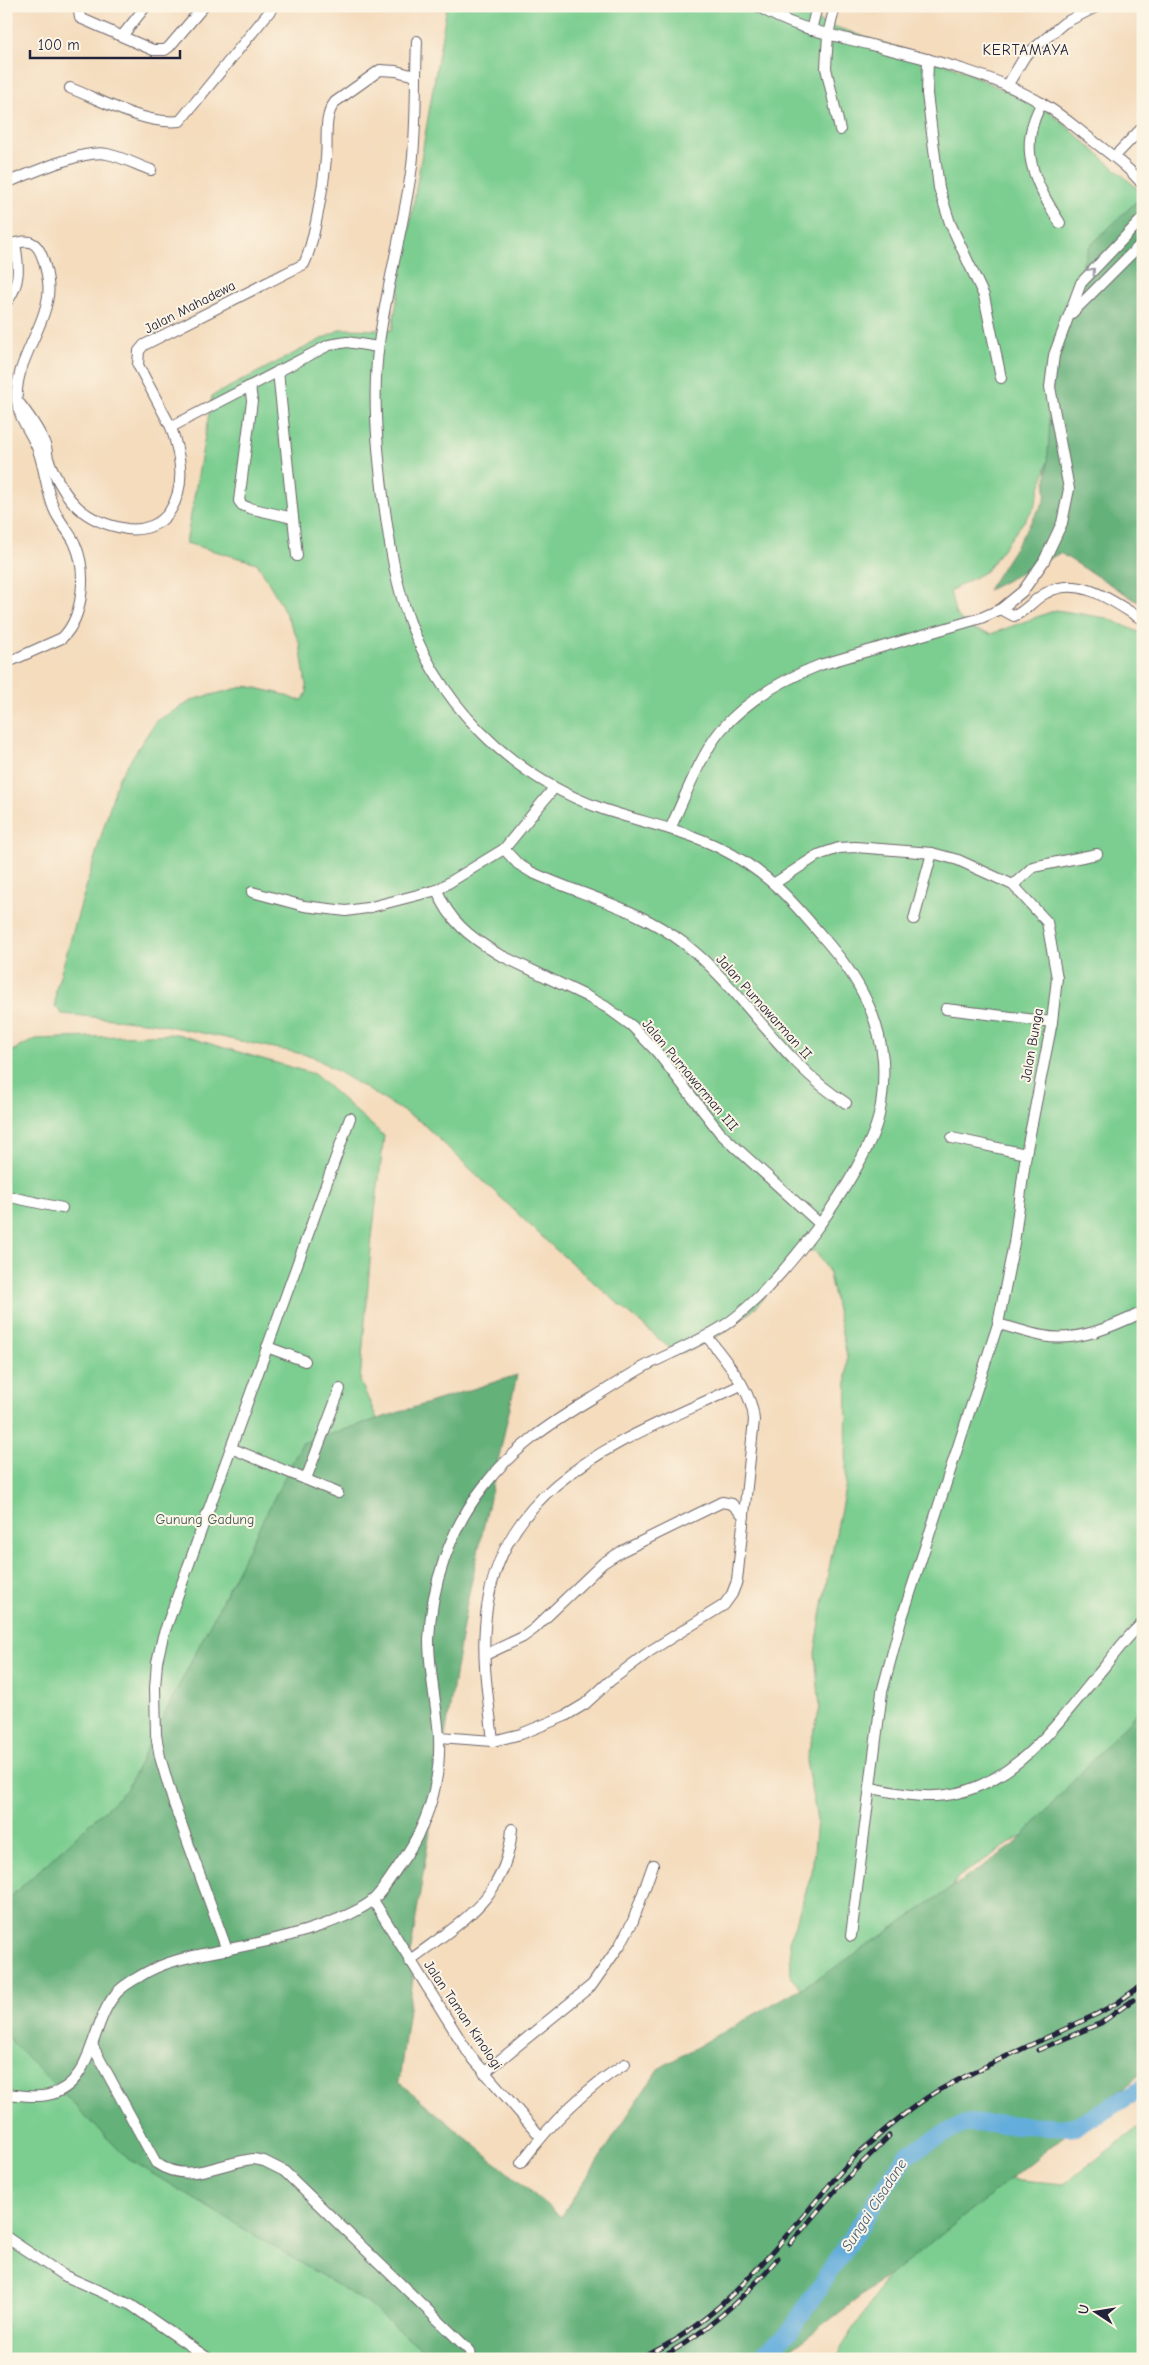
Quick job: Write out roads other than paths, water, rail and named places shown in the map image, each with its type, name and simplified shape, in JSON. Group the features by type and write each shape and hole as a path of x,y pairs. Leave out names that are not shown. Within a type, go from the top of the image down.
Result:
{"street":[{"path":"82,6 79,11 80,18 153,50 165,50 204,6"},
{"path":"122,36 146,6"},
{"path":"70,88 147,118 166,123 180,121 274,6"},
{"path":"758,6 785,22 928,59 1007,86 1042,103 1114,157 1143,185"},
{"path":"811,30 817,6"},
{"path":"835,6 828,34 826,68 840,130"},
{"path":"1007,86 1025,56 1064,23 1098,6"},
{"path":"6,2094 43,2095 65,2087 83,2066 108,2004 120,1989 144,1972 194,1955 290,1937 340,1918 373,1900 415,1843 427,1818 436,1782 439,1737 430,1654 431,1617 437,1582 461,1519 484,1486 510,1456 547,1426 643,1367 707,1336 742,1312 761,1296 820,1224 859,1166 878,1120 883,1090 883,1058 877,1027 865,996 843,961 775,883 716,846 670,829 606,810 554,788 492,743 460,710 429,664 405,609 393,565 381,478 376,410 378,347 413,160 416,41"},
{"path":"928,59 927,94 939,188 950,223 984,296 1001,378"},
{"name":"Jalan Mahadewa","path":"171,427 138,365 139,351 144,345 304,264 310,250 325,168 328,120 331,108 343,96 380,70 396,71 416,76"},
{"path":"1042,103 1031,124 1028,146 1030,159 1039,186 1060,223"},
{"path":"1114,157 1143,127"},
{"path":"6,183 79,157 97,153 107,154 151,170"},
{"path":"670,829 708,750 721,730 747,706 773,687 796,674 820,664 981,618 1001,609 1023,591 1039,569 1059,529 1067,504 1069,489 1050,387 1054,356 1081,283 1143,218"},
{"path":"1071,314 1143,242"},
{"path":"6,303 13,294 18,280 11,245 32,243 39,249 42,256 49,287 46,305 22,367 18,401 21,418 38,449 54,511 76,547 81,570 77,614 69,632 62,638 6,663"},
{"path":"18,401 35,426 60,485 71,502 88,516 108,524 130,529 148,528 157,524 167,515 176,500 180,483 181,465 179,449 171,427 329,345 338,342 378,347"},
{"path":"278,371 297,556"},
{"path":"250,386 252,401 240,501 242,505 249,508 293,518"},
{"path":"1001,609 1014,616 1050,591 1073,586 1096,592 1143,620"},
{"path":"252,892 304,906 346,910 367,908 437,890 504,849 554,788"},
{"name":"Jalan Bunga","path":"775,883 818,855 840,848 855,847 932,853 958,860 1013,885 1046,922 1057,978 1052,1022 1026,1154 1014,1243 998,1324 901,1621 884,1683 851,1936"},
{"name":"Jalan Purnawarman II","path":"504,849 518,864 531,872 630,912 685,944 733,990 805,1073 846,1103"},
{"path":"914,919 932,853"},
{"path":"1013,885 1033,867 1097,854"},
{"name":"Jalan Purnawarman III","path":"437,890 444,907 453,920 482,944 498,954 593,1000 632,1026 657,1052 721,1134 820,1224"},
{"path":"946,1009 1052,1022"},
{"path":"227,1950 173,1802 160,1757 156,1735 155,1688 157,1662 163,1636 350,1118"},
{"path":"952,1138 1026,1154"},
{"path":"6,1196 62,1208"},
{"path":"998,1324 1043,1336 1064,1338 1087,1334 1143,1312"},
{"path":"439,1737 493,1741 521,1734 565,1716 585,1704 610,1681 650,1651 724,1605 732,1594 737,1581 754,1420 751,1401 707,1336"},
{"path":"267,1347 305,1361"},
{"path":"493,1741 485,1655 485,1627 493,1579 506,1547 530,1508 566,1475 608,1449 741,1385"},
{"path":"306,1479 340,1389"},
{"path":"231,1448 338,1493"},
{"path":"485,1655 523,1637 534,1629 589,1575 622,1551 722,1502 732,1504 744,1516"},
{"path":"870,1788 912,1795 944,1796 968,1791 994,1778 1038,1744 1143,1623"},
{"path":"409,1961 478,1908 488,1896 504,1868 512,1829"},
{"path":"484,2073 592,1985 607,1966 629,1929 653,1865"},
{"name":"Jalan Taman Kinologi","path":"373,1900 409,1961 484,2073 541,2137"},
{"path":"92,2044 156,2162 170,2171 185,2174 253,2159 264,2161 284,2170 470,2351 471,2359"},
{"path":"521,2163 541,2137 592,2087 625,2064"},
{"path":"6,2237 62,2275 131,2305 209,2359"}],"waterway":[{"name":"Sungai Cisadane","path":"757,2359 789,2333 907,2154 965,2123 1075,2127 1143,2088"}],"railway":[{"path":"639,2359 665,2346 689,2330 734,2293 774,2251 848,2164 907,2112 926,2098 956,2081 1097,2014 1117,2003 1143,1984"},
{"path":"1038,2050 1101,2023 1133,2000"},
{"path":"790,2244 838,2187 889,2136"},
{"path":"659,2359 693,2338 723,2314 752,2287 778,2258"}],"district":[{"name":"KERTAMAYA","path":"1026,50"}],"park label":[{"name":"Gunung Gadung","path":"205,1519"}]}
